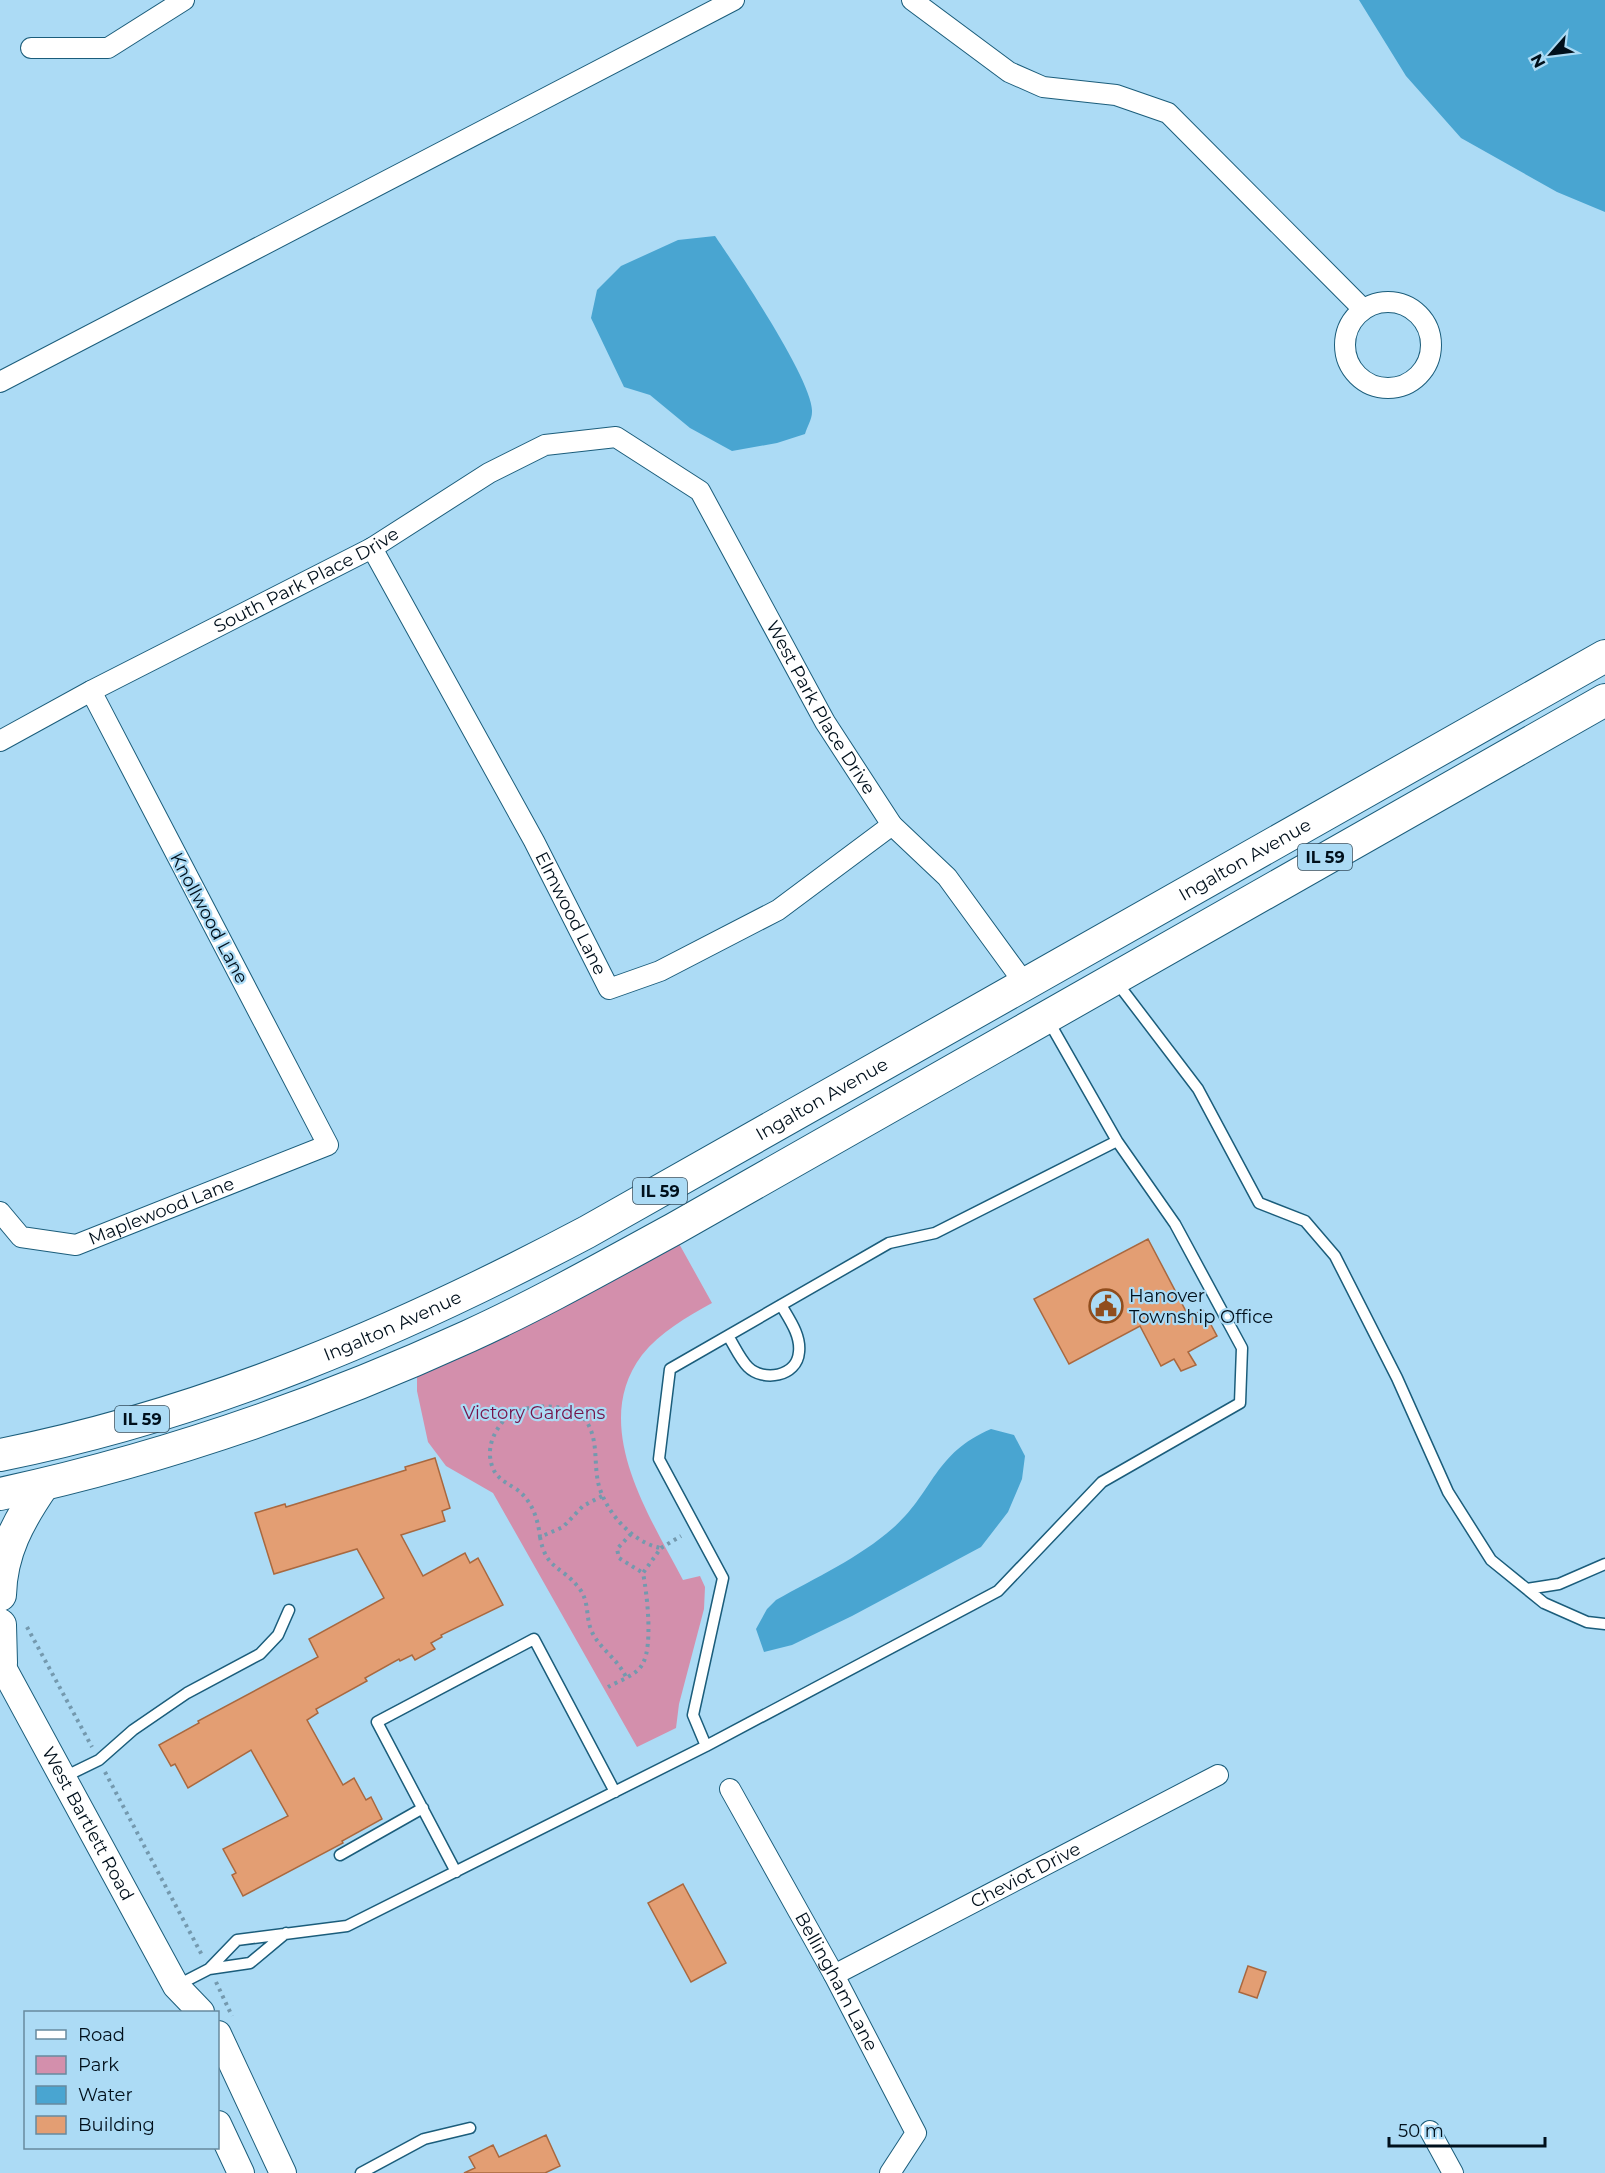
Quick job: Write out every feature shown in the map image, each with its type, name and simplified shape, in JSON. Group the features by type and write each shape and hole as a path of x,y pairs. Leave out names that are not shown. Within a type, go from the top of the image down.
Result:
{"main road":[{"name":"Ingalton Avenue","path":"0,1455 123,1425 214,1397 327,1355 437,1309 587,1232 1605,656"},
{"name":"IL 59","path":"0,1494 43,1485 197,1442 309,1404 470,1335 674,1229 1605,700"},
{"path":"1025,984 1046,1016"},
{"path":"0,1594 6,1552 18,1522 43,1485"},
{"path":"0,1663 11,1622"}],"street":[{"path":"31,48 108,48 184,0"},
{"path":"0,382 734,0"},
{"path":"912,0 1009,72 1043,87 1116,95 1168,113 1364,309"},
{"path":"1392,302 1406,306 1423,321 1431,341 1429,356 1423,370 1413,380 1387,388 1368,382 1352,370 1345,344 1354,319 1364,309 1377,303 1392,302"},
{"name":"South Park Place Drive","path":"0,741 91,691 372,548 489,473 545,445 616,437"},
{"name":"West Park Place Drive","path":"616,437 700,491 825,722 892,825 947,877 1025,984"},
{"name":"Elmwood Lane","path":"372,548 534,841 609,989 660,971 778,910 892,825"},
{"name":"Knollwood Lane","path":"91,691 328,1145"},
{"name":"Maplewood Lane","path":"0,1212 21,1237 76,1245 328,1145"},
{"name":"West Bartlett Road","path":"0,1663 176,1986 199,2011"},
{"name":"Cheviot Drive","path":"834,1976 1218,1775"},
{"name":"Bellingham Lane","path":"730,1790 834,1976 916,2133 890,2173"},
{"name":"West Bartlett Road","path":"176,1986 178,2011"},
{"path":"219,2036 282,2173"},
{"path":"219,2126 241,2173"},
{"path":"1430,2131 1453,2173"}],"lane":[{"path":"1113,978 1198,1089 1258,1203 1305,1221 1335,1256 1397,1378 1448,1492 1491,1560 1555,1608 1587,1622 1605,1624"},
{"path":"176,1986 209,1969 237,1940 347,1926 706,1746 998,1591 1102,1482 1240,1403 1242,1348 1175,1224 1118,1142 1046,1016"},
{"path":"706,1746 693,1715 723,1578 659,1459 670,1369 890,1243 935,1233 1118,1142"},
{"path":"728,1336 747,1367 763,1377 779,1375 792,1366 800,1354 798,1335 781,1305"},
{"path":"1527,1589 1559,1584 1605,1564"},
{"path":"64,1777 99,1760 133,1730 187,1693 260,1654 278,1635 289,1610"},
{"path":"456,1872 377,1722 534,1639 615,1792"},
{"path":"340,1855 423,1808"},
{"path":"209,1969 250,1963 286,1933"},
{"path":"361,2173 424,2139 470,2128"}],"path":[{"path":"626,1677 619,1662 591,1632 588,1608 578,1587 546,1558 540,1537 538,1517 517,1490 503,1483 493,1469 492,1440 500,1424 511,1413 529,1407 552,1406 572,1412 587,1421 594,1438 598,1482 602,1496 631,1534 650,1546 661,1548"},
{"path":"540,1537 563,1527 583,1506 602,1496"},
{"path":"631,1534 617,1549 619,1558 643,1573"},
{"path":"608,1687 644,1663 648,1620 643,1573 661,1548 681,1536"},
{"path":"11,1622 99,1760"}],"green space":[{"name":"Victory Gardens","path":"677,1240 712,1303 665,1332 642,1355 627,1382 621,1411 623,1440 641,1499 683,1580 700,1576 705,1587 704,1609 679,1704 676,1728 637,1747 493,1493 446,1466 428,1442 417,1391 417,1371"}],"water":[{"path":"1359,0 1605,0 1605,212 1557,192 1461,138 1406,76"},
{"path":"715,236 772,324 800,376 809,397 812,412 805,434 777,443 732,451 690,428 650,395 624,387 591,318 597,290 621,266 678,240"},
{"path":"991,1429 1014,1435 1025,1456 1022,1479 1008,1512 981,1547 852,1616 792,1645 764,1652 756,1629 767,1609 776,1600 836,1567 880,1539 907,1514 945,1462 957,1450"}],"building":[{"name":"Hanover Township Office","path":"1148,1239 1189,1317 1203,1310 1217,1336 1188,1352 1196,1365 1181,1371 1174,1359 1161,1366 1140,1326 1069,1364 1034,1299"},
{"path":"435,1458 450,1508 442,1511 445,1521 401,1535 423,1576 465,1553 470,1563 478,1558 503,1605 441,1635 442,1637 431,1643 435,1649 415,1660 412,1655 400,1661 399,1659 365,1678 367,1681 316,1709 318,1713 307,1720 343,1785 354,1778 366,1800 371,1797 382,1819 342,1841 343,1843 243,1896 232,1875 236,1873 223,1849 288,1816 251,1750 188,1788 175,1764 171,1766 159,1745 199,1723 198,1721 318,1657 309,1639 384,1598 357,1549 274,1574 255,1513 285,1504 286,1507 406,1470 405,1467"},
{"path":"683,1884 726,1963 691,1982 648,1903"},
{"path":"1248,1966 1266,1972 1257,1998 1239,1992"},
{"path":"546,2135 560,2166 545,2173 464,2173 475,2168 469,2157 493,2145 499,2157"}],"place":[{"name":"Hanover Township Office","path":"1106,1306"}]}
